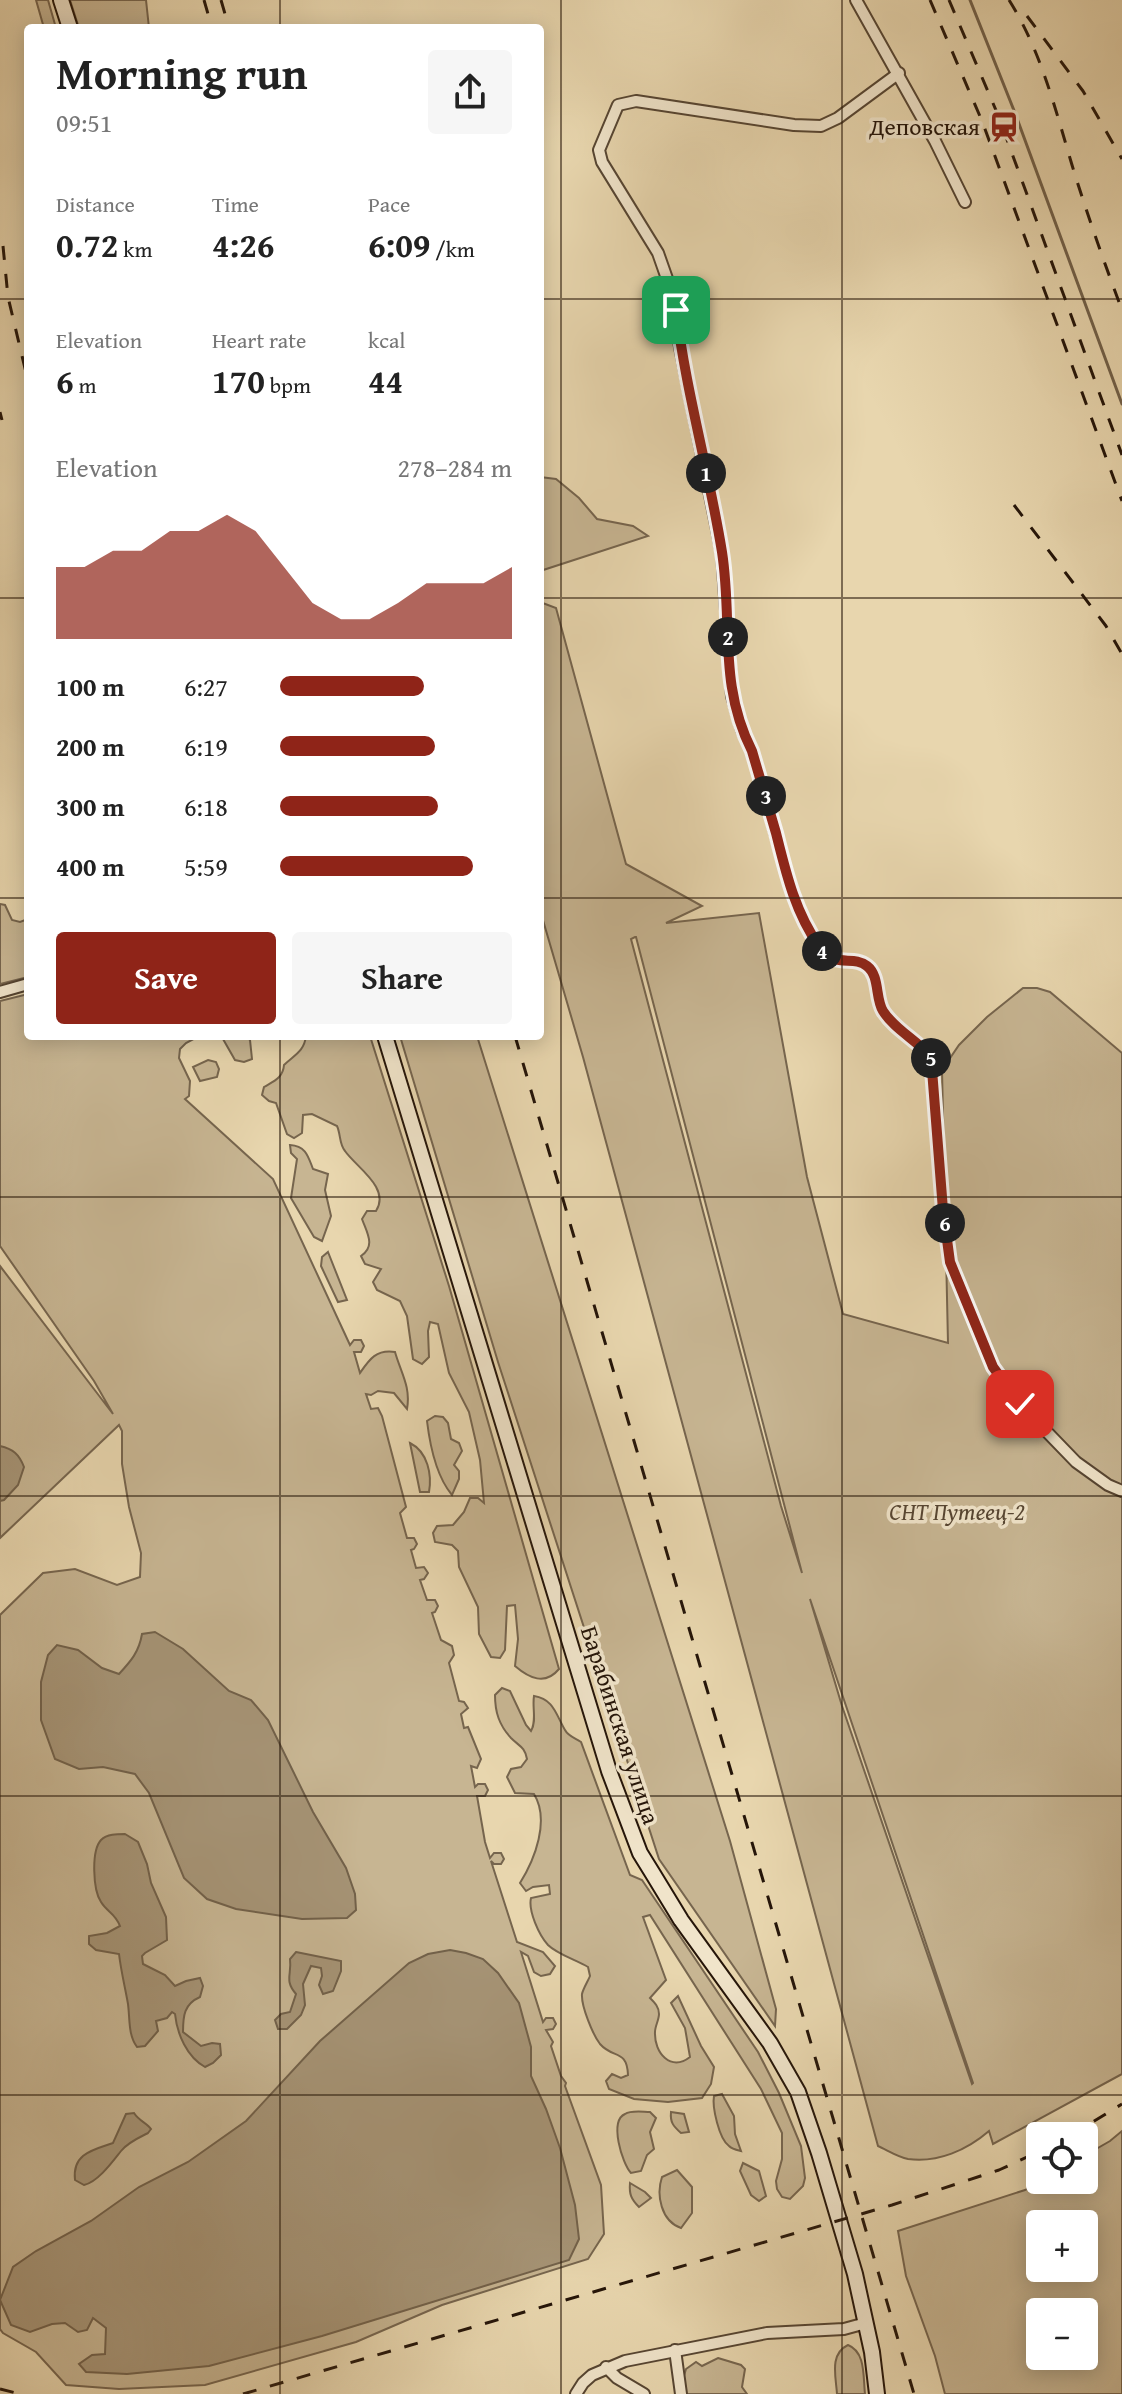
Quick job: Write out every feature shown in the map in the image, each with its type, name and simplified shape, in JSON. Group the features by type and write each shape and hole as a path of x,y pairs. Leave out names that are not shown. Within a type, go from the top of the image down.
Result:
{"main road":[{"path":"61,0 69,24"},
{"name":"Барабинская улица","path":"386,1040 609,1771 640,1853 681,1920 770,2043 798,2092 847,2248 866,2323 877,2394"}],"street":[{"path":"856,0 899,73 965,202"},
{"path":"899,73 838,118 821,126 627,102 618,105 599,150 602,162 658,253 671,290 722,554 732,696 752,751 801,918 829,958 866,965 874,974 881,1008 893,1024 921,1045 931,1057 950,1262 993,1367 1020,1404 1076,1462 1122,1491"},
{"path":"0,992 24,985"},
{"path":"576,2394 583,2383 606,2367 675,2350 767,2333 844,2329 866,2323"},
{"path":"675,2350 681,2394"},
{"path":"606,2367 617,2378 644,2394"}],"green space":[{"path":"36,0 48,0 55,24 43,24"},
{"path":"70,0 146,0 149,24 78,24"},
{"path":"544,478 556,479 579,498 597,519 633,526 648,536 544,570"},
{"name":"СНТ Путеец-2","path":"544,604 556,608 626,864 702,906 666,923 759,913 807,1177 843,1314 948,1343 942,1070 959,1045 987,1017 1023,988 1037,988 1050,992 1122,1053 1122,2074 1034,2122 1026,2122 1026,2126 993,2144 989,2131 952,2154 919,2160 904,2158 878,2146 583,1057 544,924","holes":["636,937 802,1573 781,1506 631,939","810,1599 973,2083 842,1706"]},
{"path":"0,904 5,905 12,920 24,920 24,978 0,984"},
{"path":"24,995 24,1040 192,1040 180,1049 179,1058 190,1081 189,1096 185,1099 273,1179 350,1345 354,1340 361,1340 364,1346 361,1352 354,1352 360,1373 378,1354 395,1352 407,1387 407,1409 394,1393 378,1391 366,1394 371,1409 378,1408 382,1416 406,1507 400,1513 407,1538 414,1538 417,1544 411,1550 416,1568 424,1567 428,1573 420,1580 427,1600 435,1600 438,1606 432,1613 441,1640 452,1646 454,1655 449,1663 459,1701 468,1708 461,1714 464,1728 468,1727 481,1759 477,1768 471,1766 475,1787 485,1784 488,1790 485,1796 477,1796 485,1842 490,1858 494,1853 501,1853 504,1859 501,1864 491,1861 517,1942 543,1952 555,1966 550,1974 541,1976 534,1972 528,1956 521,1952 543,2022 546,2018 553,2018 556,2024 553,2029 546,2030 553,2042 551,2046 561,2076 601,2185 604,2234 588,2259 442,2305 356,2342 205,2385 119,2389 66,2385 36,2352 0,2329 0,1615 43,1573 75,1569 117,1585 140,1577 141,1553 129,1507 119,1425 0,1538 0,1266 113,1414 94,1381 0,1246 0,1001"},
{"path":"224,1040 250,1040 252,1059 244,1062 235,1060"},
{"path":"371,1040 449,1286 559,1669 543,1679 531,1677 515,1666 518,1639 515,1605 507,1606 505,1650 500,1658 491,1657 479,1634 478,1607 459,1567 458,1551 452,1545 435,1542 433,1533 437,1526 453,1525 470,1498 478,1498 484,1503 480,1460 469,1412 449,1373 438,1324 430,1322 429,1357 422,1364 413,1359 407,1316 400,1301 377,1290 373,1282 381,1269 365,1264 361,1256 369,1244 362,1219 367,1211 376,1211 379,1194 376,1186 343,1148 337,1126 312,1114 303,1115 302,1133 294,1138 287,1134 276,1103 262,1095 264,1087 280,1076 284,1065 301,1050 305,1041"},
{"path":"401,1040 478,1040 730,1841 776,2009 775,2026 659,1859 498,1362"},
{"path":"208,1060 216,1062 219,1069 217,1077 200,1081 193,1067"},
{"path":"290,1145 303,1150 313,1169 328,1174 325,1190 331,1216 322,1241 314,1237 291,1198 297,1159 291,1153"},
{"path":"328,1252 347,1300 338,1302 321,1266 322,1257"},
{"path":"435,1416 443,1417 448,1423 451,1439 459,1443 462,1451 454,1465 459,1471 459,1479 452,1495 438,1470 432,1450 427,1421"},
{"path":"410,1443 425,1458 430,1478 429,1492 420,1492"},
{"path":"502,1688 510,1691 531,1731 534,1696 546,1700 557,1713 566,1732 581,1742 630,1875 642,1880 758,2052 801,2146 805,2178 803,2186 790,2199 782,2197 777,2189 782,2133 761,2089 650,1915 643,1917 666,1980 650,1998 659,2012 655,2032 657,2047 670,2061 683,2061 690,2057 685,2028 671,2003 678,1996 714,2067 711,2084 702,2098 668,2102 634,2099 609,2089 606,2081 612,2074 621,2078 628,2075 627,2067 622,2058 600,2044 588,2020 582,1994 590,1976 588,1967 552,1948 538,1929 531,1909 531,1898 550,1894 549,1885 526,1891 520,1883 539,1839 541,1816 534,1794 515,1793 507,1777 511,1769 521,1767 527,1759 523,1749 507,1733 498,1718 495,1695"},
{"path":"722,2094 734,2116 735,2134 741,2151 729,2146 719,2130 714,2096"},
{"path":"650,2112 656,2118 650,2132 654,2149 647,2155 641,2171 631,2173 624,2161 617,2133 620,2118 628,2113"},
{"path":"671,2112 684,2114 689,2132 681,2133 676,2128"},
{"path":"1122,2131 1122,2394 945,2394 935,2356 906,2276 898,2231 1026,2189 1026,2194 1098,2194 1098,2148"},
{"path":"743,2163 759,2171 766,2196 759,2201 751,2195 740,2171"},
{"path":"677,2170 692,2187 692,2213 681,2228 669,2220 660,2199 662,2177"},
{"path":"630,2183 651,2198 639,2207 631,2196"},
{"path":"848,2345 861,2359 865,2394 837,2394 836,2360"},
{"path":"718,2358 745,2369 742,2387 747,2394 686,2394 683,2379 686,2369 696,2362 702,2366"}],"shaded area":[{"path":"0,1446 15,1453 24,1467 18,1485 0,1501"},
{"path":"155,1632 183,1649 229,1691 251,1700 268,1720 313,1812 346,1868 355,1894 356,1910 347,1918 302,1919 236,1909 207,1899 184,1878 149,1793 135,1774 103,1767 79,1769 55,1759 41,1720 41,1682 48,1655 57,1645 78,1650 102,1668 119,1674 134,1656 142,1634"},
{"path":"125,1834 138,1842 166,1917 167,1940 142,1956 143,1964 165,1975 175,1986 200,1978 203,1986 200,1997 186,2011 183,2032 201,2046 220,2044 221,2055 205,2067 184,2044 172,2012 167,2018 156,2021 158,2031 145,2046 137,2047 131,2032 119,1954 96,1950 89,1944 89,1936 107,1933 120,1926 98,1896 94,1861 101,1840 109,1835"},
{"path":"450,1950 483,1959 498,1973 519,2003 531,2047 531,2076 560,2148 575,2205 579,2239 569,2260 322,2336 209,2366 127,2374 86,2372 79,2364 92,2355 105,2354 106,2328 93,2318 87,2330 78,2332 65,2323 30,2332 11,2325 0,2300 13,2267 91,2221 139,2187 188,2162 246,2121 320,2041 409,1963 428,1954"},
{"path":"296,1952 341,1961 341,1971 333,1991 323,1994 319,1985 321,1968 311,1966 303,1984 305,2005 301,2015 287,2029 278,2029 275,2020 281,2014 290,2012 296,1994 289,1977 290,1959"},
{"path":"134,2113 151,2129 148,2133 127,2145 95,2180 84,2185 75,2180 80,2159 113,2143 126,2114"}],"waterway":[{"path":"970,0 1122,404"}],"railway":[{"path":"204,0 211,24"},
{"path":"221,0 228,24"},
{"path":"930,0 982,121 1122,501"},
{"path":"949,0 998,115 1122,455"},
{"path":"1009,0 1030,39 1046,80 1122,310"},
{"path":"1027,16 1083,91 1122,159"},
{"path":"3,246 8,297 24,364"},
{"path":"0,412 2,420"},
{"path":"1014,505 1106,626 1122,654"},
{"path":"516,1040 914,2394"},
{"path":"1093,2122 1122,2104"},
{"path":"243,2394 892,2205 999,2170 1026,2157"},
{"path":"0,2389 20,2394"}],"place":[{"name":"Деповская","path":"1004,127"}],"route":[{"path":"676,310 680,347 722,554 732,696 768,803 791,891 801,918 820,949 829,958 866,965 874,974 881,1008 893,1024 921,1045 931,1057 950,1262 993,1367 1020,1404"}]}
